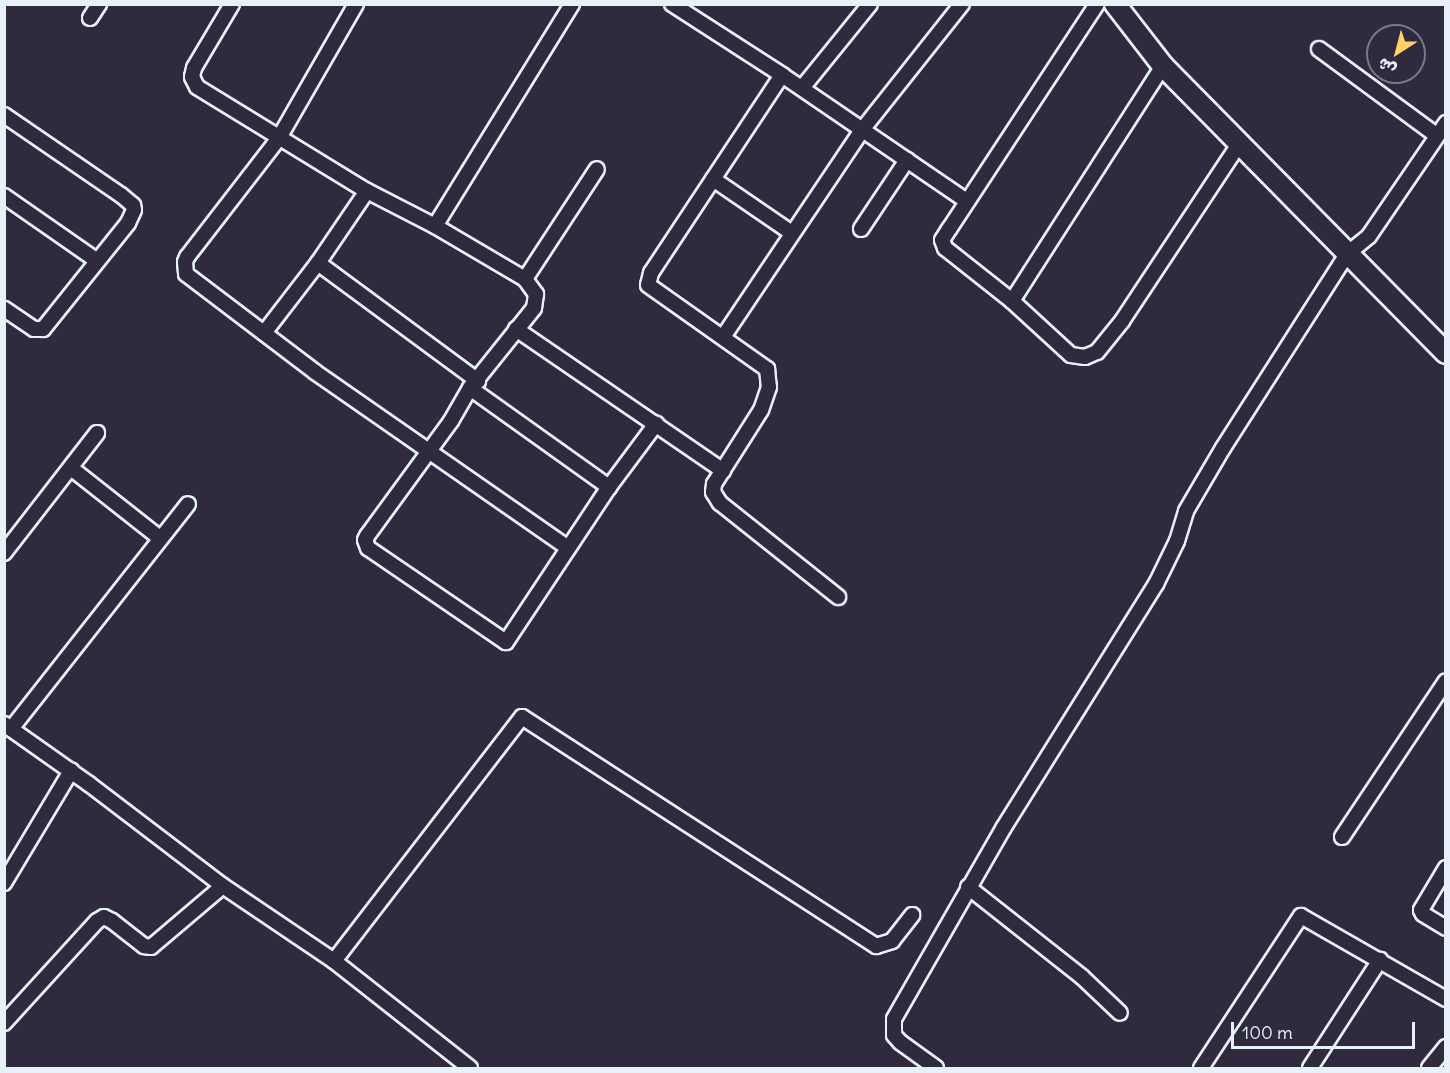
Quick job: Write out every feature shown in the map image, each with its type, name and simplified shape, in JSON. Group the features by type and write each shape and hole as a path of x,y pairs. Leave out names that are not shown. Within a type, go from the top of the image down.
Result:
{"main road":[{"path":"1115,4 1163,66 1446,353"}],"street":[{"path":"90,18 99,4"},
{"path":"232,4 198,60 192,77 197,87 367,191 435,226 525,279 536,294 534,308 474,384 451,421 367,536 366,545 506,642 567,547 656,424"},
{"path":"356,4 279,138 185,262 186,274 428,451 567,547"},
{"path":"435,226 572,4"},
{"path":"672,4 782,75 967,201"},
{"path":"801,88 870,4"},
{"path":"723,337 862,130 962,4"},
{"path":"1096,4 942,240 943,245 1012,301 1071,355 1085,357 1097,352 1122,321 1239,144"},
{"path":"1319,49 1436,135"},
{"path":"1012,301 1163,66"},
{"path":"782,75 648,279 652,290 763,365 769,377 769,387 761,410 714,484 716,498 838,597"},
{"path":"4,115 133,205 133,215 43,329 34,329 4,309"},
{"path":"936,1068 894,1035 894,1019 968,887 1156,584 1177,541 1186,511 1223,448 1347,254 1369,236 1446,123"},
{"path":"861,229 907,160"},
{"path":"525,279 597,169"},
{"path":"713,179 792,233"},
{"path":"264,333 318,263 367,191"},
{"path":"4,196 96,260"},
{"path":"318,263 609,487"},
{"path":"516,329 723,471"},
{"path":"4,552 97,433"},
{"path":"71,468 160,538"},
{"path":"188,504 8,727 223,886 334,961 470,1068"},
{"path":"1342,837 1446,681"},
{"path":"334,961 522,717 876,946 892,941 912,915"},
{"path":"4,883 70,771"},
{"path":"1446,868 1421,910 1423,914 1446,928"},
{"path":"4,1023 104,917 144,946 151,947 223,886"},
{"path":"968,887 1082,977 1120,1013"},
{"path":"1201,1068 1301,916 1446,999"},
{"path":"1310,1068 1380,960"},
{"path":"1429,1068 1446,1047"}]}
